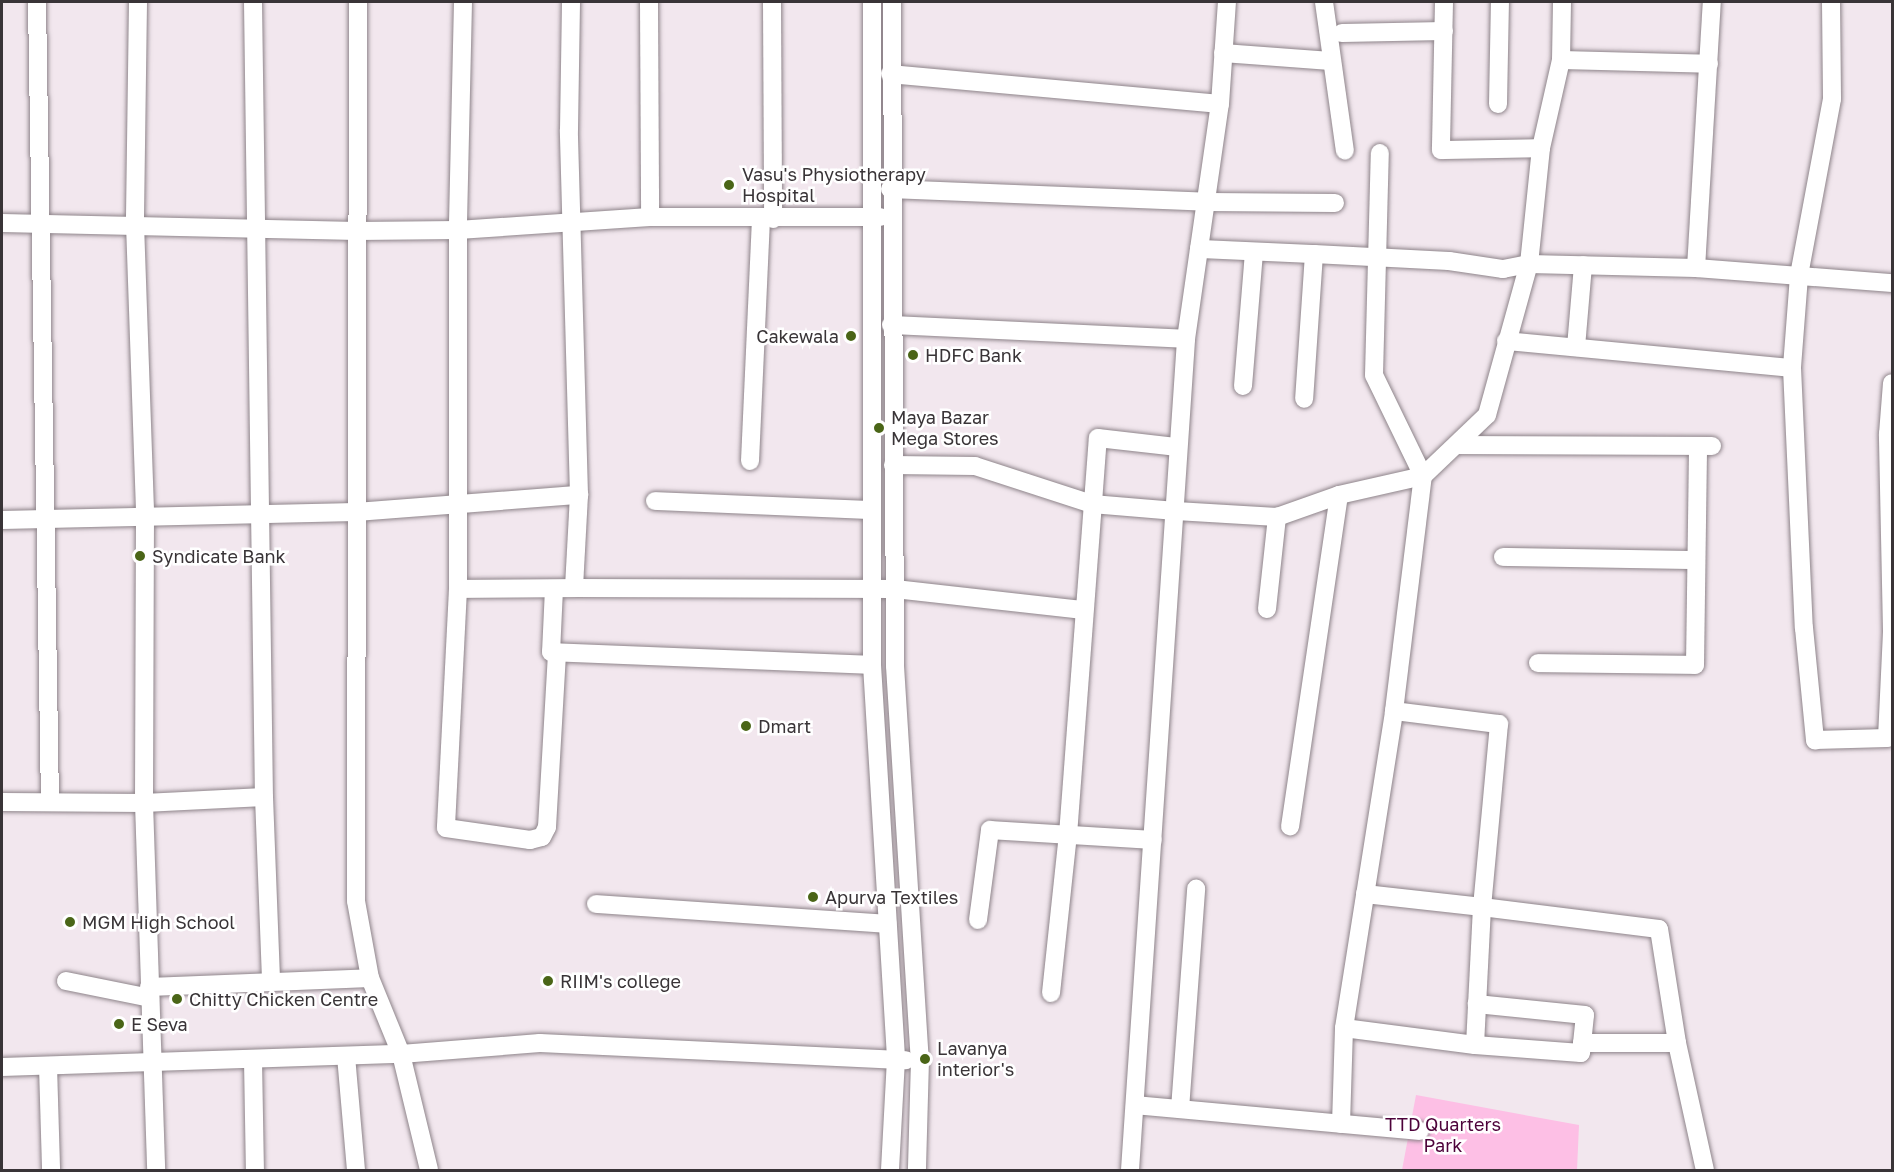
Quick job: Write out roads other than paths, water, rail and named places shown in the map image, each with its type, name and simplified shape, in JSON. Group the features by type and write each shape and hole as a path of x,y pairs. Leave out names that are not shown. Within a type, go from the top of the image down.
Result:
{"street":[{"path":"37,2 50,801"},
{"path":"138,2 135,224 145,515 144,803 156,1170"},
{"path":"253,2 264,797 271,981"},
{"path":"358,2 356,901 370,978 401,1054 429,1170"},
{"path":"463,2 458,230 460,507 446,828 530,840 542,837 547,827 557,652"},
{"path":"571,2 572,224 579,495 574,588"},
{"path":"649,2 650,218"},
{"path":"750,461 767,219 772,2"},
{"path":"872,2 869,217 872,665 896,1059 890,1170"},
{"path":"892,2 890,217 896,678 920,1060 917,1170"},
{"path":"1130,1170 1176,511 1177,447 1186,339 1220,104 1227,2"},
{"path":"1324,2 1345,151"},
{"path":"1444,2 1441,150 1541,148"},
{"path":"1498,104 1500,2"},
{"path":"893,465 975,466 1092,504 1277,517 1339,495 1423,476 1487,415 1529,264 1541,148 1561,60 1562,2"},
{"path":"1696,268 1712,2"},
{"path":"1831,2 1833,99 1799,276 1792,368 1804,628 1815,740 1887,738 1892,631 1888,434 1893,383"},
{"path":"1342,33 1444,31"},
{"path":"1223,53 1331,61"},
{"path":"1561,60 1709,64"},
{"path":"890,74 1220,104"},
{"path":"1341,1124 1344,1028 1394,711 1423,476 1374,375 1375,256 1380,153"},
{"path":"890,189 1207,202 1335,203"},
{"path":"2,223 256,226 357,231 458,230 650,218 890,217"},
{"path":"1199,249 1375,256 1503,269 1529,264 1696,268 1893,283"},
{"path":"1243,386 1254,252"},
{"path":"1304,399 1314,254"},
{"path":"1576,347 1582,265"},
{"path":"891,325 1186,339"},
{"path":"1506,341 1792,368"},
{"path":"1051,993 1068,834 1083,610 1098,438 1177,447"},
{"path":"1458,445 1705,446 1696,560 1695,665 1538,663"},
{"path":"2,520 356,512 460,507 579,495"},
{"path":"1290,826 1339,495"},
{"path":"655,501 872,510"},
{"path":"1267,609 1277,517"},
{"path":"1503,557 1696,560"},
{"path":"458,589 895,589 1083,610"},
{"path":"554,589 551,652 872,665"},
{"path":"1394,711 1499,724 1482,907 1475,1045"},
{"path":"2,802 144,803 264,797"},
{"path":"978,920 990,830 1153,840"},
{"path":"1180,1109 1196,889"},
{"path":"1365,894 1659,929 1677,1043 1705,1170"},
{"path":"596,904 887,924"},
{"path":"66,981 150,993 271,981 370,978"},
{"path":"1344,1028 1475,1045 1581,1053 1585,1015 1477,1004"},
{"path":"2,1067 153,1064 401,1054 540,1043 920,1060"},
{"path":"1582,1043 1677,1043"},
{"path":"346,1056 356,1170"},
{"path":"253,1060 255,1170"},
{"path":"48,1066 51,1170"},
{"path":"1135,1104 1420,1131"}],"place":[{"name":"Vasu's Physiotherapy Hospital","path":"729,185"},
{"name":"Cakewala","path":"851,336"},
{"name":"HDFC Bank","path":"913,355"},
{"name":"Maya Bazar Mega Stores","path":"879,428"},
{"name":"Syndicate Bank","path":"140,556"},
{"name":"Dmart","path":"746,726"},
{"name":"Apurva Textiles","path":"813,897"},
{"name":"MGM High School","path":"70,922"},
{"name":"RIIM's college","path":"548,981"},
{"name":"Chitty Chicken Centre","path":"177,999"},
{"name":"E Seva","path":"119,1024"},
{"name":"Lavanya interior's","path":"925,1059"}],"park label":[{"name":"TTD Quarters Park","path":"1443,1135"}]}
